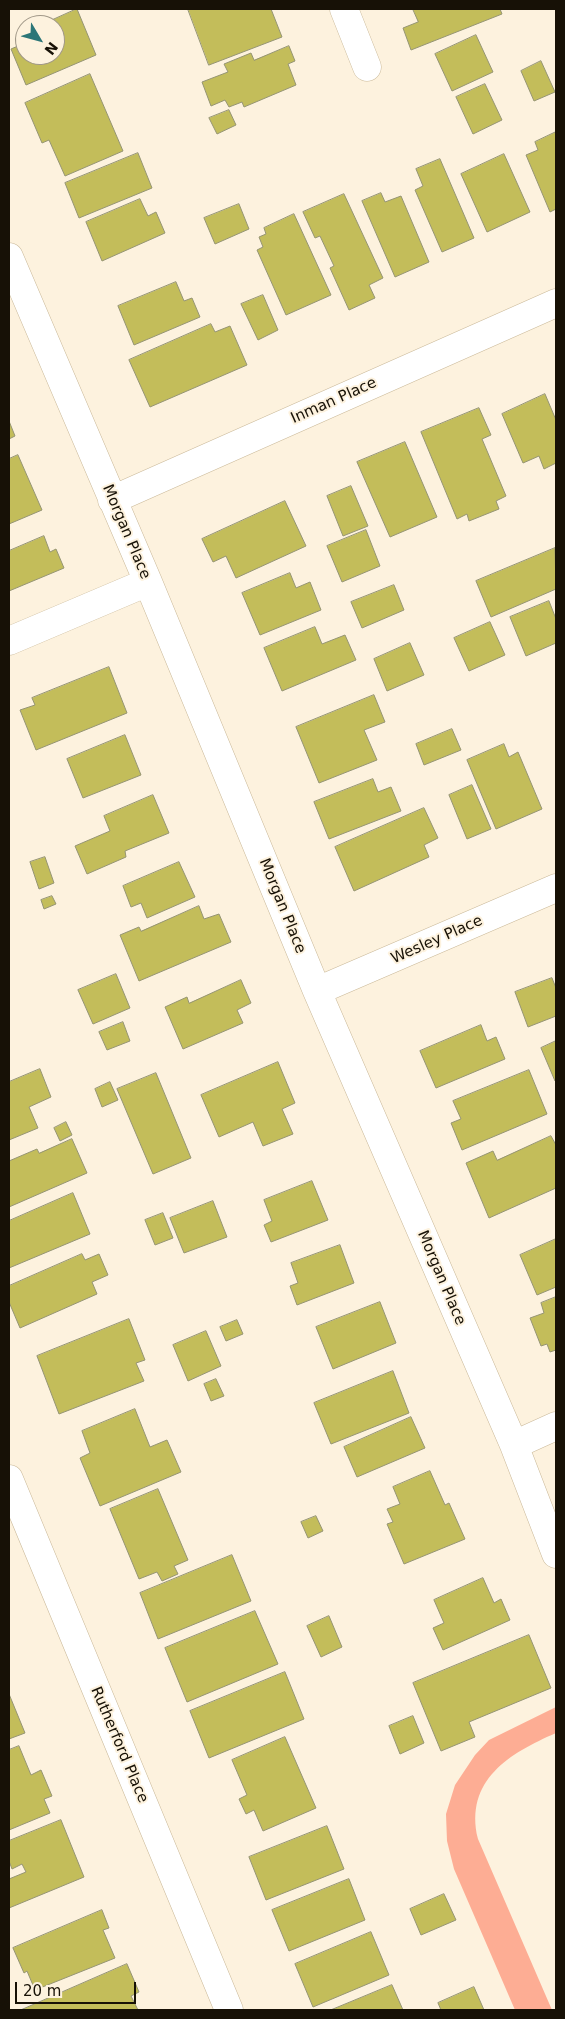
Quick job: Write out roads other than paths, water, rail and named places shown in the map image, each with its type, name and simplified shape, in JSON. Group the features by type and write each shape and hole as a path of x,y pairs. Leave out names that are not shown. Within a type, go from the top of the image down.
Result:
{"street":[{"path":"344,9 366,67"},
{"name":"Morgan Place","path":"9,257 148,582 317,992 514,1445 556,1554"},
{"name":"Inman Place","path":"112,500 556,303"},
{"path":"9,640 148,582"},
{"name":"Wesley Place","path":"317,992 556,888"},
{"path":"514,1445 556,1426"},
{"name":"Rutherford Place","path":"9,1479 229,2010"}]}
